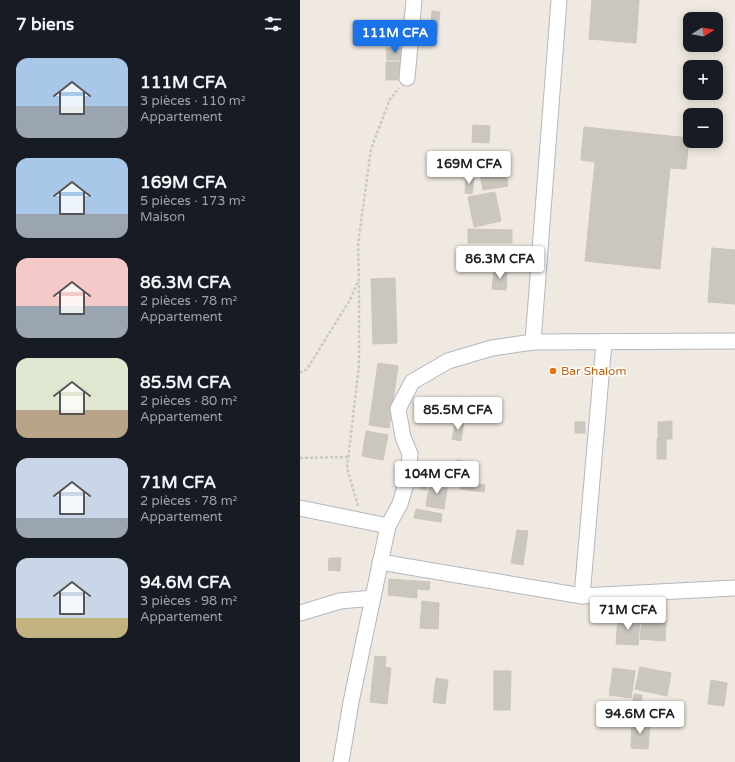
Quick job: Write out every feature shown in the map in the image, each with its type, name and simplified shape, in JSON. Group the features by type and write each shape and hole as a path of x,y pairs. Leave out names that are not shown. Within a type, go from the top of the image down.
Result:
{"street":[{"path":"407,78 414,0"},
{"path":"533,342 559,0"},
{"path":"341,762 344,738 388,526 400,504 408,477 410,454 403,437 398,409 412,382 448,360 492,348 533,342 735,341"},
{"path":"582,596 604,342"},
{"path":"300,508 388,526"},
{"path":"380,562 582,596 735,588"},
{"path":"300,613 340,601 373,598"}],"path":[{"path":"362,520 347,468 359,365 358,244 371,149 390,99 407,78"},
{"path":"300,373 306,369 350,300 359,279"},
{"path":"300,458 348,457"}],"building":[{"path":"592,0 639,0 636,43 589,39"},
{"path":"432,11 440,12 437,37 430,37"},
{"path":"386,48 404,48 404,60 387,60"},
{"path":"386,62 403,62 403,80 386,80"},
{"path":"473,125 490,126 489,143 472,142"},
{"path":"584,127 683,137 683,148 688,148 686,169 670,168 660,269 585,261 595,162 581,160"},
{"path":"505,164 508,186 483,190 479,169"},
{"path":"466,177 474,178 472,194 465,193"},
{"path":"495,192 501,221 474,227 468,197"},
{"path":"468,229 512,230 512,243 468,243"},
{"path":"712,248 735,250 735,304 708,302"},
{"path":"494,269 507,271 506,290 492,289"},
{"path":"395,278 397,343 373,344 371,279"},
{"path":"378,363 398,366 389,428 369,425"},
{"path":"463,397 485,401 481,420 460,416"},
{"path":"456,421 464,422 461,441 452,439"},
{"path":"672,421 672,439 658,439 658,422"},
{"path":"575,422 585,422 585,433 575,433"},
{"path":"366,431 388,435 383,460 362,456"},
{"path":"657,439 666,439 666,459 657,459"},
{"path":"457,460 466,462 461,481 452,479"},
{"path":"420,475 427,476 426,490 418,488"},
{"path":"430,481 448,483 444,509 426,506"},
{"path":"461,481 485,485 484,492 460,489"},
{"path":"416,509 442,514 441,522 414,518"},
{"path":"517,530 528,531 523,565 511,563"},
{"path":"329,558 341,558 340,571 328,570"},
{"path":"389,579 430,582 429,590 417,589 417,598 388,595"},
{"path":"422,601 439,603 438,629 420,628"},
{"path":"618,617 640,618 638,645 616,644"},
{"path":"642,618 666,620 665,641 640,639"},
{"path":"375,656 386,657 385,667 391,668 387,704 370,702"},
{"path":"640,667 671,673 667,696 635,689"},
{"path":"613,668 635,671 631,698 609,695"},
{"path":"494,671 511,671 510,710 494,710"},
{"path":"436,678 448,680 445,704 433,702"},
{"path":"711,680 727,683 724,706 708,704"},
{"path":"634,694 642,695 640,709 632,708"},
{"path":"632,721 650,722 648,749 631,748"}],"place":[{"name":"Bar Shalom","path":"553,371"}]}
